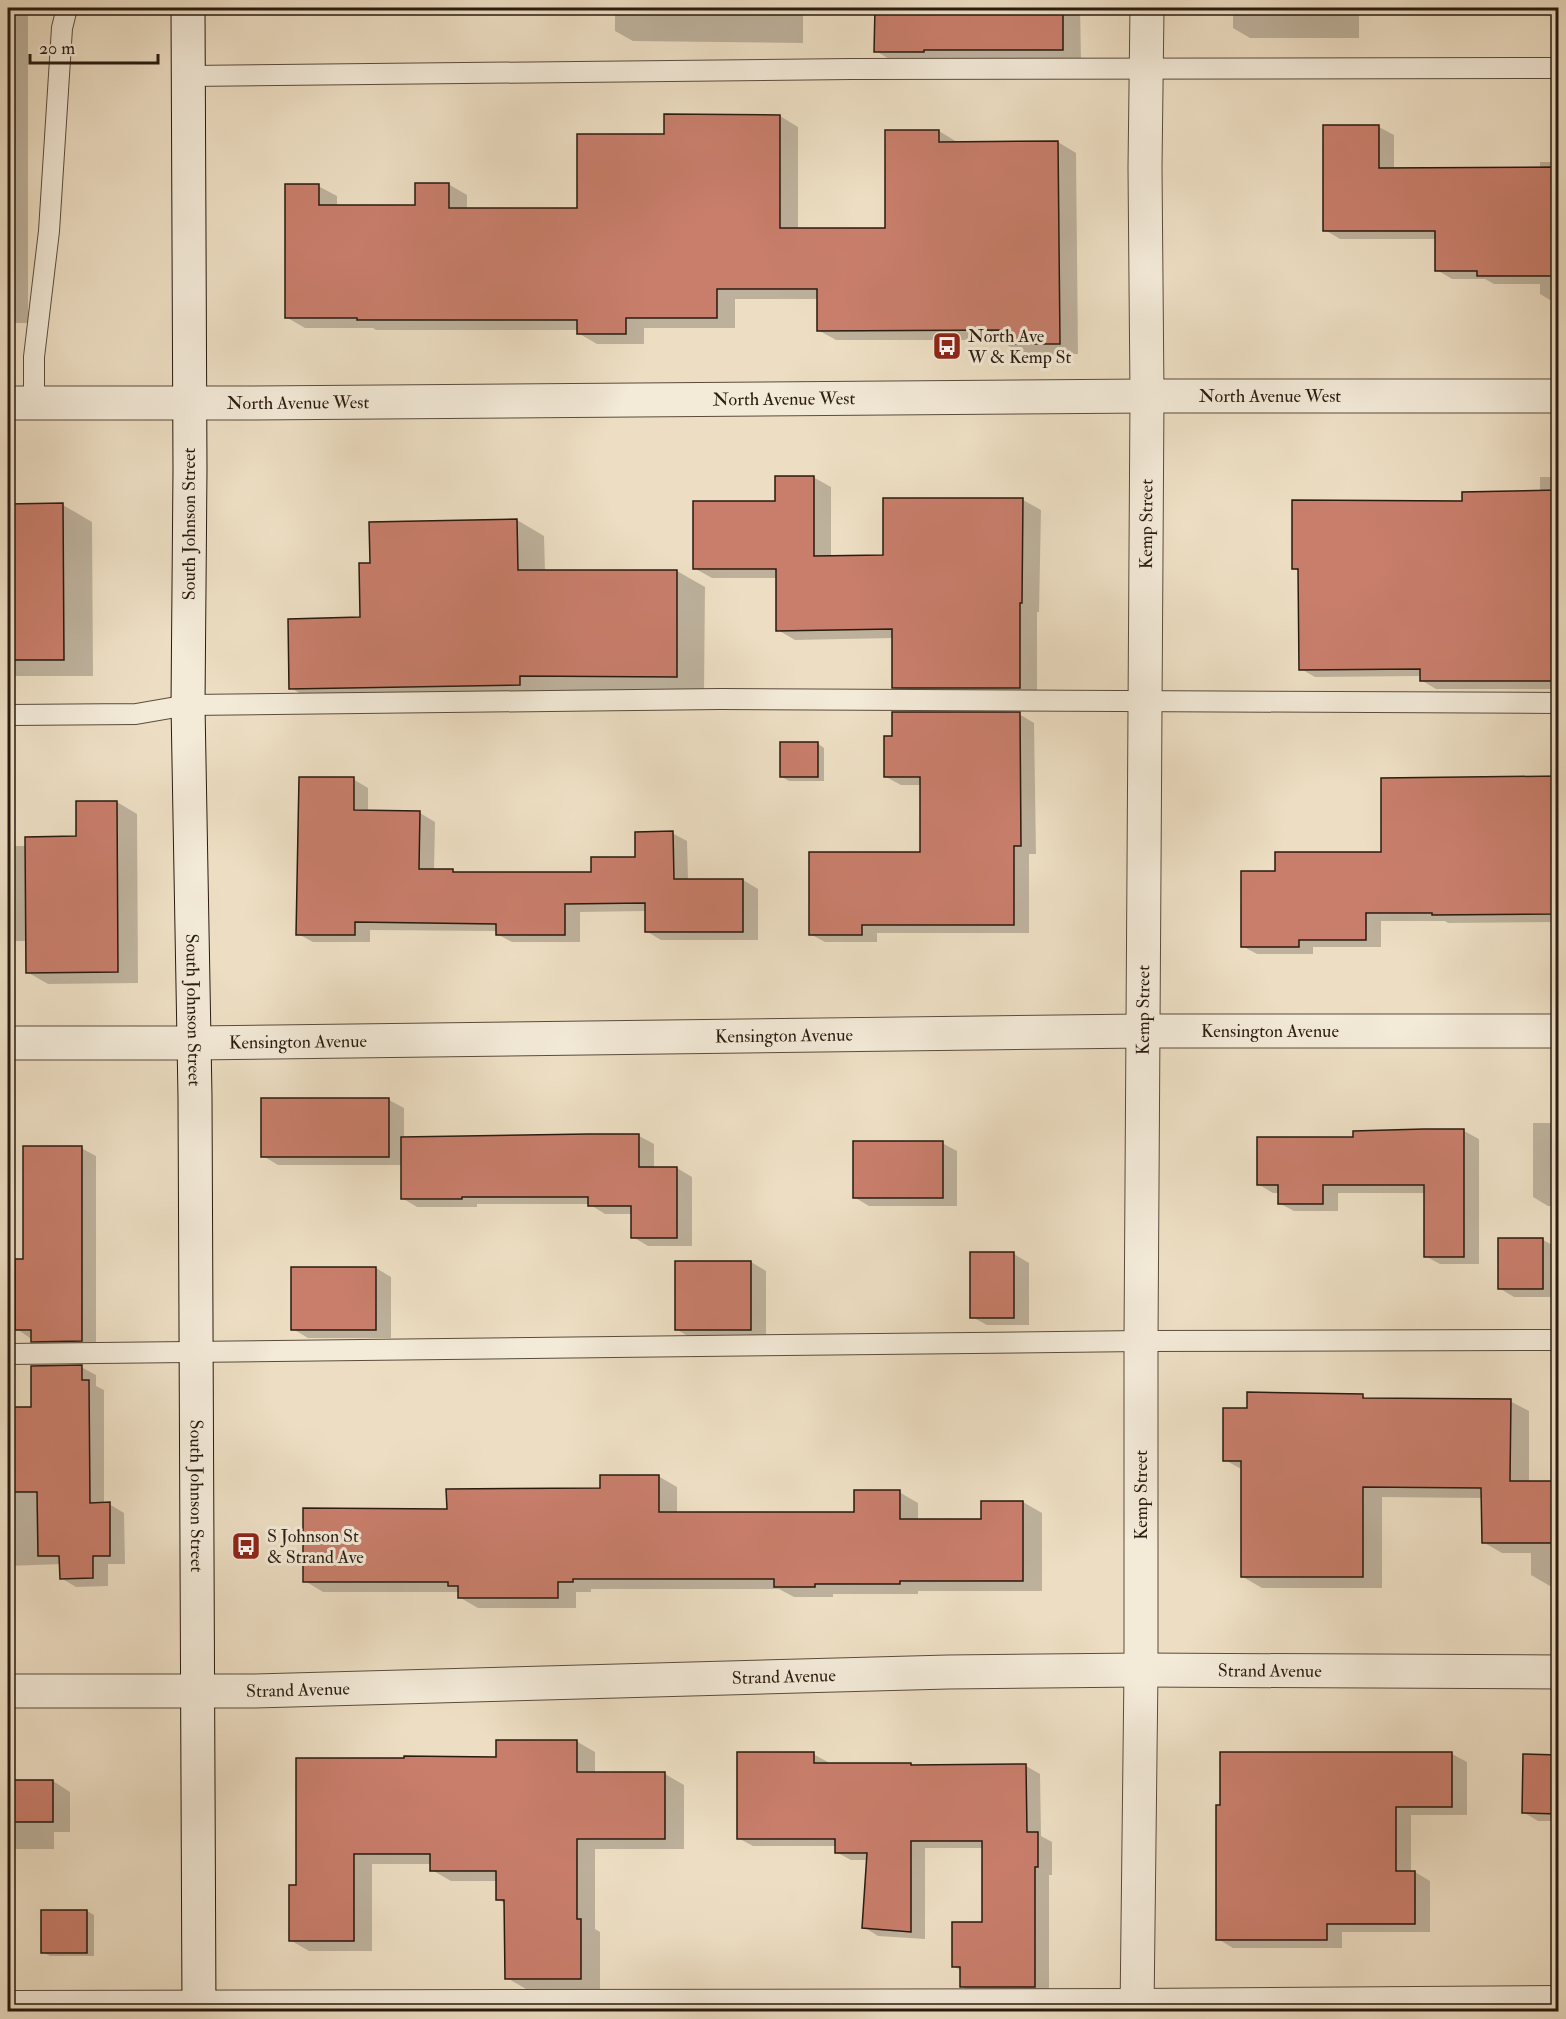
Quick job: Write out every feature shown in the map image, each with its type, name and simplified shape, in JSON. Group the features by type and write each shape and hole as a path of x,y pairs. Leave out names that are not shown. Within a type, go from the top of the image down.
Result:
{"street":[{"name":"South Johnson Street","path":"188,8 188,705 195,1043 199,2006"},
{"name":"Kemp Street","path":"1137,2005 1141,1670 1147,8"},
{"name":"North Avenue West","path":"21,403 1147,396 1558,396"},
{"name":"Kensington Avenue","path":"8,1043 195,1043 1143,1031 1558,1030"},
{"name":"Strand Avenue","path":"8,1691 199,1691 948,1672 1141,1670 1558,1672"}],"lane":[{"path":"21,403 34,357 49,231 62,28 67,8"},
{"path":"189,76 839,69 1558,68"},
{"path":"8,715 136,714 188,705 720,699 1558,703"},
{"path":"8,1354 1141,1341 1558,1340"},
{"path":"8,2001 199,2006 1137,2005 1558,1996"}],"building":[{"path":"875,8 1063,8 1063,50 874,52"},
{"path":"664,114 780,115 780,228 885,228 885,130 939,130 939,142 1058,141 1060,344 1002,344 1002,330 817,331 817,289 717,289 717,318 626,318 626,334 577,334 577,320 285,318 285,184 319,184 319,205 415,205 415,183 449,183 449,208 577,208 577,134 664,134"},
{"path":"1323,125 1379,125 1379,168 1558,167 1558,276 1477,276 1477,271 1435,271 1435,231 1323,231"},
{"path":"775,476 814,476 814,556 883,555 883,498 1023,498 1020,688 892,688 892,629 776,631 776,569 693,569 693,501 775,501"},
{"path":"1558,490 1558,681 1420,681 1420,669 1299,670 1298,569 1292,569 1292,500 1462,501 1462,492"},
{"path":"63,503 64,660 8,660 8,504"},
{"path":"517,519 518,570 677,570 677,677 520,676 520,685 289,689 288,619 360,617 359,563 370,563 369,522"},
{"path":"892,712 1020,712 1021,846 1014,846 1014,925 862,925 862,935 809,935 809,852 920,852 920,777 884,777 884,736 892,736"},
{"path":"780,742 818,742 818,777 780,777"},
{"path":"1558,776 1558,914 1366,913 1366,940 1299,940 1299,947 1241,947 1241,871 1275,871 1275,852 1381,852 1381,778"},
{"path":"299,777 354,777 354,810 420,811 419,869 453,869 453,872 591,872 591,857 635,857 635,832 673,831 674,879 743,879 743,932 645,932 645,903 565,904 565,935 496,935 496,924 355,922 355,935 296,935"},
{"path":"76,801 117,801 118,972 26,973 25,837 76,836"},
{"path":"261,1098 389,1098 389,1157 261,1157"},
{"path":"1464,1129 1464,1257 1424,1257 1424,1185 1323,1185 1323,1204 1278,1204 1278,1185 1257,1185 1257,1137 1353,1137 1353,1131"},
{"path":"639,1134 639,1167 677,1167 677,1238 631,1238 631,1206 588,1206 588,1197 401,1199 401,1137"},
{"path":"853,1141 943,1141 943,1198 853,1198"},
{"path":"23,1146 82,1146 82,1341 31,1342 31,1330 15,1330 15,1259 23,1259"},
{"path":"1498,1238 1543,1238 1543,1289 1498,1289"},
{"path":"970,1252 1014,1252 1014,1318 970,1318"},
{"path":"675,1261 751,1261 751,1330 675,1330"},
{"path":"291,1267 376,1267 376,1330 291,1330"},
{"path":"82,1365 82,1380 89,1380 90,1503 110,1502 110,1556 93,1556 93,1578 60,1579 59,1556 38,1556 37,1492 8,1492 8,1407 31,1407 31,1366"},
{"path":"1247,1392 1363,1394 1363,1398 1511,1399 1510,1481 1558,1481 1558,1543 1482,1543 1481,1488 1363,1487 1363,1577 1241,1577 1241,1461 1223,1461 1223,1408 1247,1408"},
{"path":"600,1475 659,1475 659,1512 854,1512 854,1490 900,1490 900,1519 981,1519 981,1501 1023,1501 1023,1581 900,1581 900,1584 815,1584 815,1587 774,1587 774,1579 573,1579 573,1582 558,1582 558,1598 458,1598 458,1586 448,1586 448,1582 303,1582 303,1508 447,1509 446,1489 600,1488"},
{"path":"496,1740 577,1740 577,1772 665,1772 665,1839 577,1839 577,1919 581,1919 581,1979 505,1979 504,1900 496,1900 496,1871 430,1871 430,1854 354,1854 354,1941 289,1941 289,1885 296,1885 296,1758 496,1757"},
{"path":"737,1752 814,1752 814,1763 1026,1764 1027,1832 1038,1832 1038,1867 1035,1867 1035,1987 960,1987 960,1967 952,1967 952,1922 982,1922 982,1841 911,1841 911,1932 862,1928 867,1853 835,1853 835,1839 737,1839"},
{"path":"1220,1752 1452,1752 1452,1807 1396,1807 1396,1871 1415,1871 1415,1924 1327,1924 1327,1940 1216,1940 1216,1805 1220,1805"},
{"path":"1523,1754 1558,1755 1558,1814 1522,1813"},
{"path":"8,1780 53,1780 53,1822 8,1822"},
{"path":"41,1910 87,1910 87,1953 41,1953"}],"place":[{"name":"North Ave W & Kemp St","path":"947,346"},
{"name":"S Johnson St & Strand Ave","path":"246,1546"}]}
